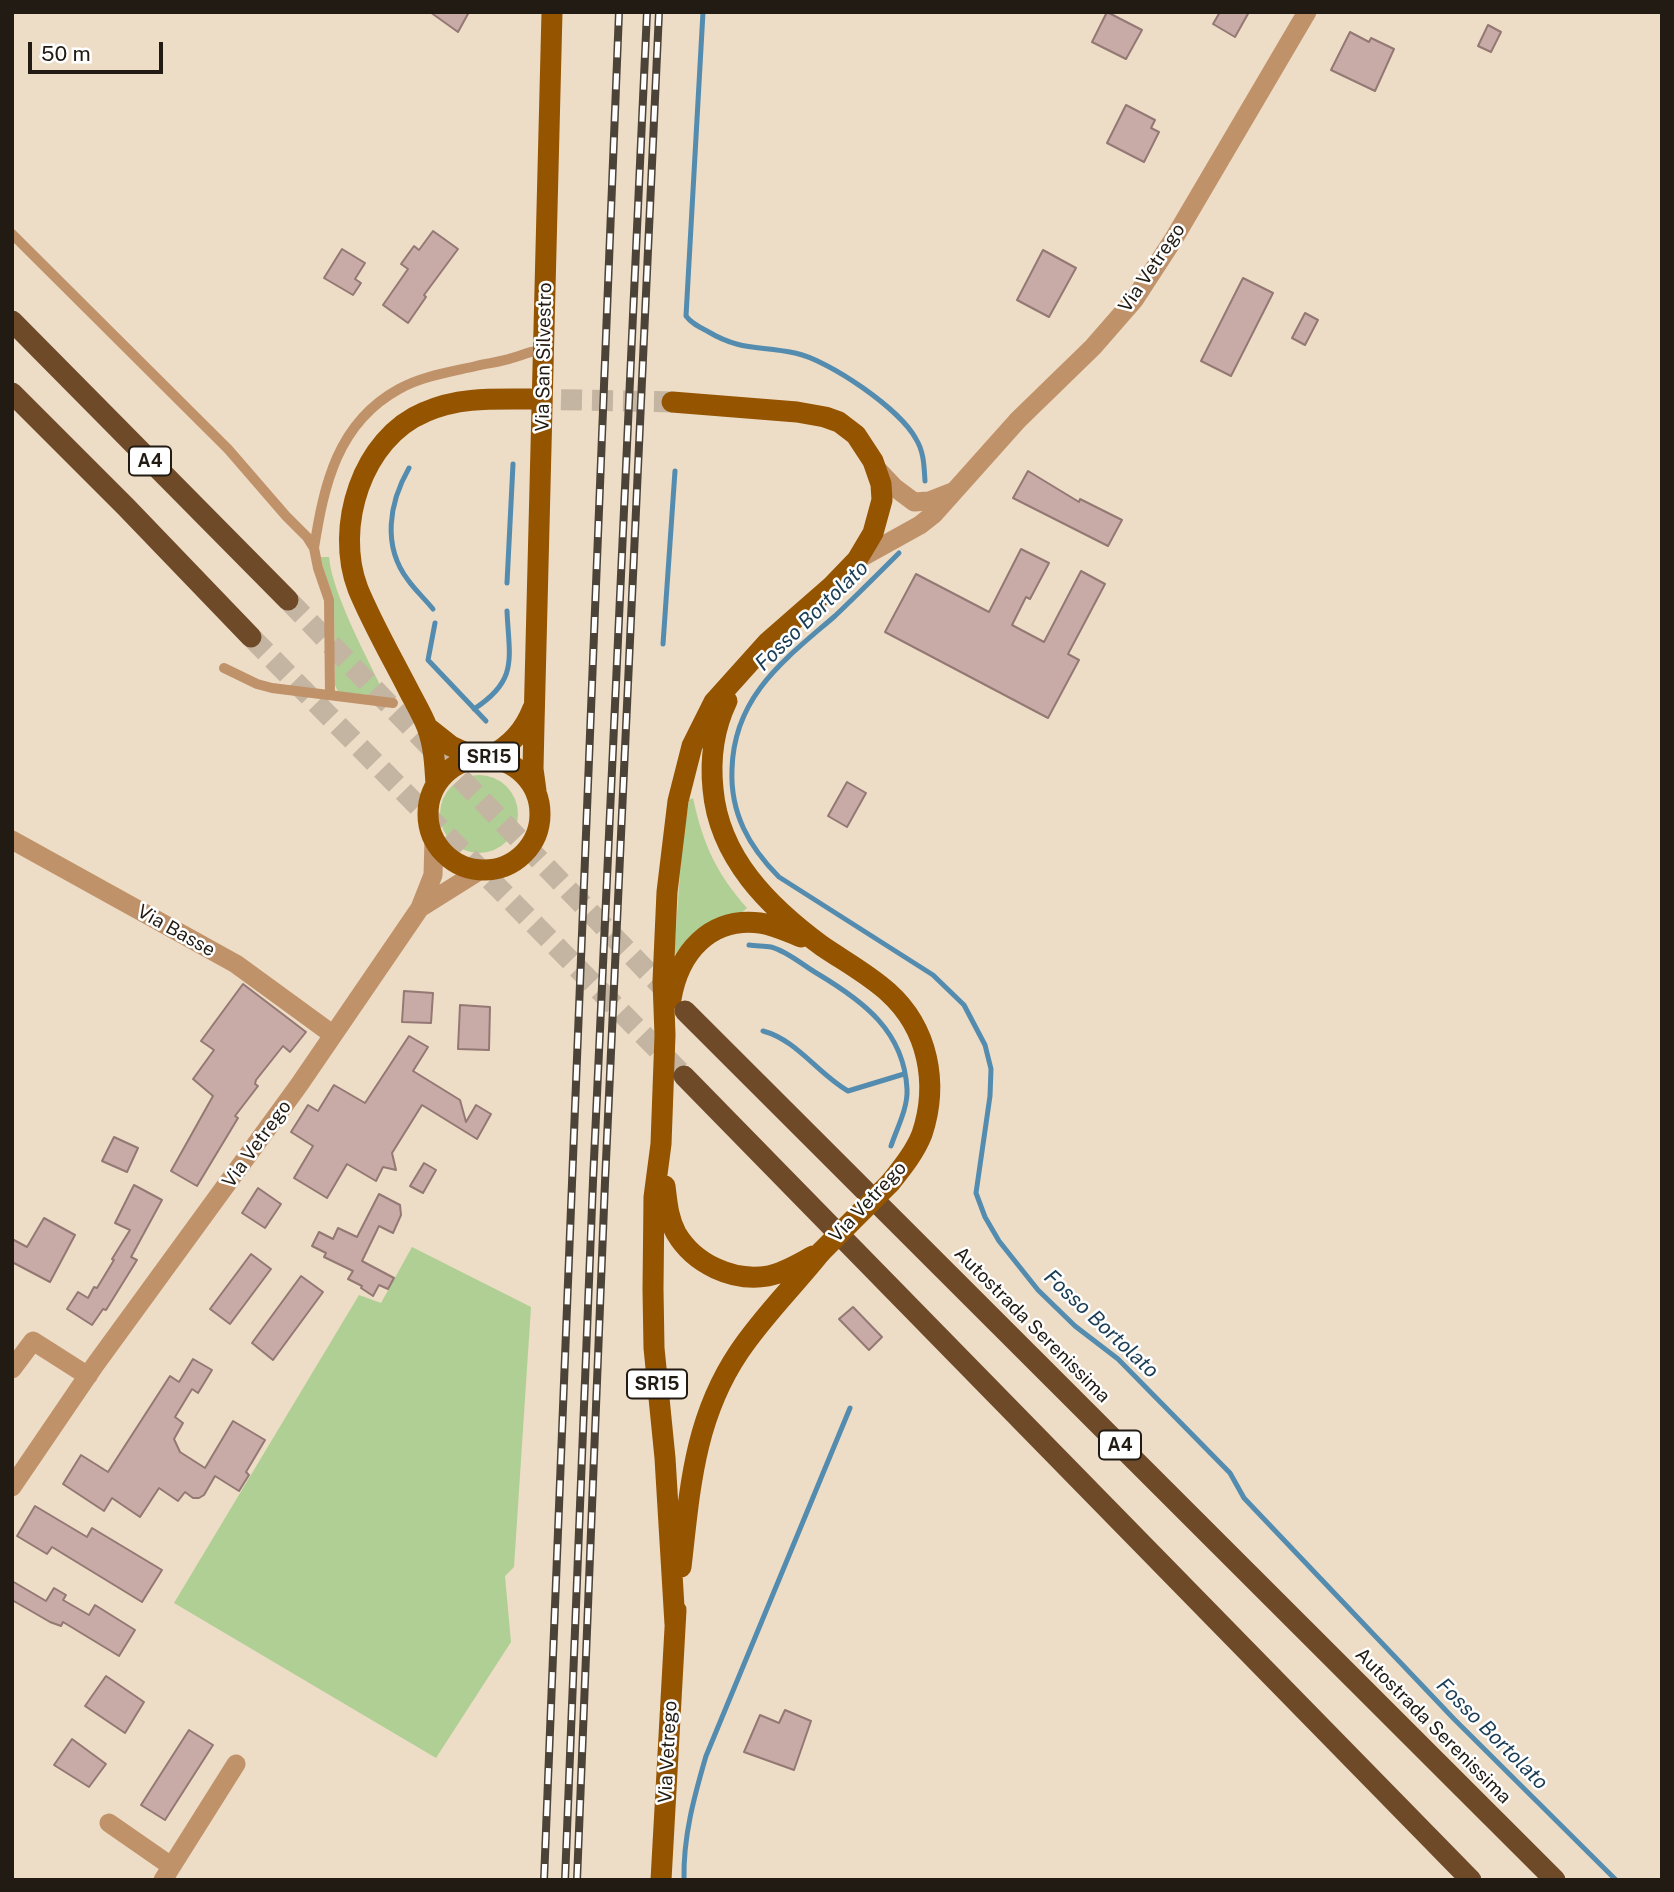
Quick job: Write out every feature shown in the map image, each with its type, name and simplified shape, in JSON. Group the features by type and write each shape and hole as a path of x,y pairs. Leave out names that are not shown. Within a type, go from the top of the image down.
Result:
{"highway":[{"name":"A4","path":"12,321 288,600"},
{"name":"A4","path":"12,393 251,637"},
{"name":"Autostrada Serenissima","path":"685,1010 1555,1880"},
{"name":"A4","path":"684,1076 1471,1880"}],"main road":[{"name":"Via San Silvestro","path":"536,791 533,769 552,12"},
{"name":"Via Vetrego","path":"434,841 428,822 428,803 436,785 427,727 387,650 355,579 349,547 351,526 361,483 373,458 389,437 424,412 449,403 474,399 530,399"},
{"name":"Via Vetrego","path":"672,402 797,412 839,422 856,435 876,468 882,500 879,518 867,546 857,560 831,587 766,643 718,696 701,726 685,771 678,801 667,892 661,1144 654,1197 654,1336 675,1624"},
{"name":"Via Vetrego","path":"661,1880 675,1624 693,1469 704,1421 713,1399 754,1332 821,1252 890,1183 913,1152 921,1135 930,1088 928,1059 920,1036 901,1006 888,992 821,945 757,890 738,864 720,828 714,806 711,774 714,743 721,712 743,668"},
{"name":"Via San Silvestro","path":"483,757 517,737 527,724 535,702"},
{"name":"Via Vetrego","path":"427,727 451,746 504,761 517,768 528,778 536,791 540,810 538,830 530,847 516,861 498,869 479,871"},
{"name":"SR15","path":"436,785 447,771 461,762 483,757"},
{"path":"434,841 453,861 479,871"},
{"name":"SR15","path":"665,1035 673,988 681,964 691,949 708,934 734,924 759,923 821,945"},
{"name":"SR15","path":"661,1144 670,1220 676,1233 697,1259 729,1273 756,1277 782,1272 821,1252"}],"street":[{"name":"Via Vetrego","path":"857,560 920,526 934,514 1018,419 1093,347 1134,300 1173,240 1307,12"},
{"name":"Via Vetrego","path":"876,468 914,502 929,501 953,491"},
{"name":"Via Basse","path":"12,840 236,964 332,1034"},
{"name":"Via Vetrego","path":"12,1488 19,1464 88,1376 299,1085 420,908 433,875 434,841"},
{"name":"Via Vetrego","path":"420,908 479,871"},
{"path":"12,1369 33,1341 88,1376"},
{"path":"109,1823 167,1873 236,1764"}],"lane":[{"path":"12,234 228,449 307,537 314,548 331,610 330,695"},
{"path":"314,548 323,493 331,470 349,434 368,410 399,389 435,375 511,358 533,350 544,350"},
{"path":"224,668 257,684 393,702"}],"green space":[{"path":"321,557 329,557 344,608 386,697 338,692 335,685 334,600"},
{"path":"479,775 494,778 506,787 515,799 518,814 515,829 506,841 494,850 479,853 464,850 452,841 443,829 440,814 443,799 452,787 464,778"},
{"path":"693,798 701,830 712,857 727,883 747,908 739,914 705,925 690,937 674,956 682,845 689,800"},
{"path":"412,1247 531,1307 514,1567 505,1576 511,1642 436,1758 174,1603 359,1295 381,1303"}],"building":[{"path":"430,12 469,12 458,32"},
{"path":"1107,12 1142,30 1126,59 1092,42"},
{"path":"1220,12 1249,12 1235,37 1213,24"},
{"path":"1488,25 1501,32 1491,52 1478,46"},
{"path":"1350,32 1369,42 1371,38 1394,49 1375,91 1331,70"},
{"path":"1126,105 1155,120 1151,128 1159,132 1144,162 1107,143"},
{"path":"433,231 458,249 424,295 426,297 408,323 383,305 408,269 401,264 414,246 419,250"},
{"path":"342,249 365,263 355,279 361,283 353,295 324,278"},
{"path":"1043,250 1076,268 1049,317 1017,300"},
{"path":"1243,278 1273,293 1231,376 1201,361"},
{"path":"1305,313 1318,320 1305,345 1292,338"},
{"path":"1028,471 1079,502 1080,499 1122,520 1108,546 1013,498"},
{"path":"1021,549 1049,563 1030,599 1026,597 1012,625 1044,642 1081,571 1105,584 1068,654 1079,660 1048,718 885,632 916,574 989,612"},
{"path":"847,782 866,793 847,827 828,816"},
{"path":"243,984 306,1032 290,1052 283,1046 256,1080 255,1084 258,1086 235,1116 238,1118 197,1186 171,1171 213,1096 193,1079 214,1050 201,1041"},
{"path":"404,991 433,993 431,1023 402,1022"},
{"path":"460,1005 490,1007 489,1050 458,1049"},
{"path":"409,1036 428,1047 413,1071 460,1100 466,1122 476,1105 491,1114 477,1139 422,1105 392,1153 396,1170 383,1167 376,1181 347,1164 327,1198 294,1178 313,1146 291,1132 308,1105 318,1111 334,1085 365,1103"},
{"path":"114,1137 138,1148 127,1172 102,1161"},
{"path":"424,1163 436,1170 423,1193 410,1186"},
{"path":"134,1185 162,1200 131,1257 137,1260 106,1310 103,1309 92,1325 67,1309 78,1292 88,1298 114,1260 112,1259 130,1230 115,1223"},
{"path":"258,1188 281,1204 265,1228 242,1213"},
{"path":"379,1194 400,1205 401,1215 393,1233 379,1226 362,1261 394,1278 388,1289 379,1285 373,1296 348,1279 353,1271 324,1257 326,1253 312,1246 319,1232 333,1239 338,1228 357,1237"},
{"path":"44,1218 75,1235 50,1282 12,1262 12,1239 27,1247"},
{"path":"251,1254 271,1269 230,1324 210,1309"},
{"path":"301,1276 323,1292 273,1360 252,1343"},
{"path":"853,1307 882,1337 869,1350 839,1319"},
{"path":"193,1359 212,1370 198,1393 192,1389 175,1417 183,1423 174,1439 180,1452 205,1468 233,1421 265,1440 246,1472 249,1475 239,1491 215,1476 204,1495 199,1498 193,1498 185,1492 178,1501 159,1488 140,1517 112,1498 104,1511 63,1484 81,1455 108,1472 170,1376 179,1382"},
{"path":"35,1506 87,1537 92,1528 162,1570 142,1602 52,1547 47,1554 17,1536"},
{"path":"12,1581 46,1601 54,1588 66,1595 63,1600 89,1615 95,1605 135,1630 119,1656 63,1622 61,1626 50,1622 12,1600"},
{"path":"106,1676 144,1702 125,1733 85,1706"},
{"path":"785,1710 811,1721 794,1770 744,1752 760,1715 779,1723"},
{"path":"189,1730 213,1745 165,1820 141,1805"},
{"path":"72,1739 106,1764 89,1787 54,1765"}],"waterway":[{"name":"Fosso Bortolato","path":"703,12 686,316 719,338 751,347 809,357 862,387 908,427 919,444 925,481"},
{"path":"507,583 513,464"},
{"path":"409,468 393,510 391,524 394,553 411,584 433,609"},
{"path":"663,644 675,471"},
{"name":"Fosso Bortolato","path":"899,553 781,664 752,700 735,743 732,769 734,800 750,841 779,877 933,975 964,1005 985,1045 991,1069 990,1096 976,1193 985,1217 999,1241 1038,1290 1075,1326 1118,1359 1230,1473 1244,1498 1454,1719 1616,1880"},
{"path":"474,709 488,698 505,678 509,655 507,611"},
{"path":"435,623 428,660 486,721"},
{"path":"749,945 771,947 795,959 850,995 865,1007 889,1034 898,1050 907,1089 904,1111 891,1146"},
{"path":"763,1031 797,1049 848,1091 904,1074"},
{"name":"Fosso Bortolato","path":"684,1880 687,1833 706,1756 850,1408"}],"tunnel":[{"path":"530,399 672,402"},
{"path":"288,600 671,996"},
{"path":"251,637 684,1076"}],"railway":[{"path":"544,1880 619,12"},
{"path":"565,1880 593,1181 647,12"},
{"path":"577,1880 605,1182 659,12"}]}
